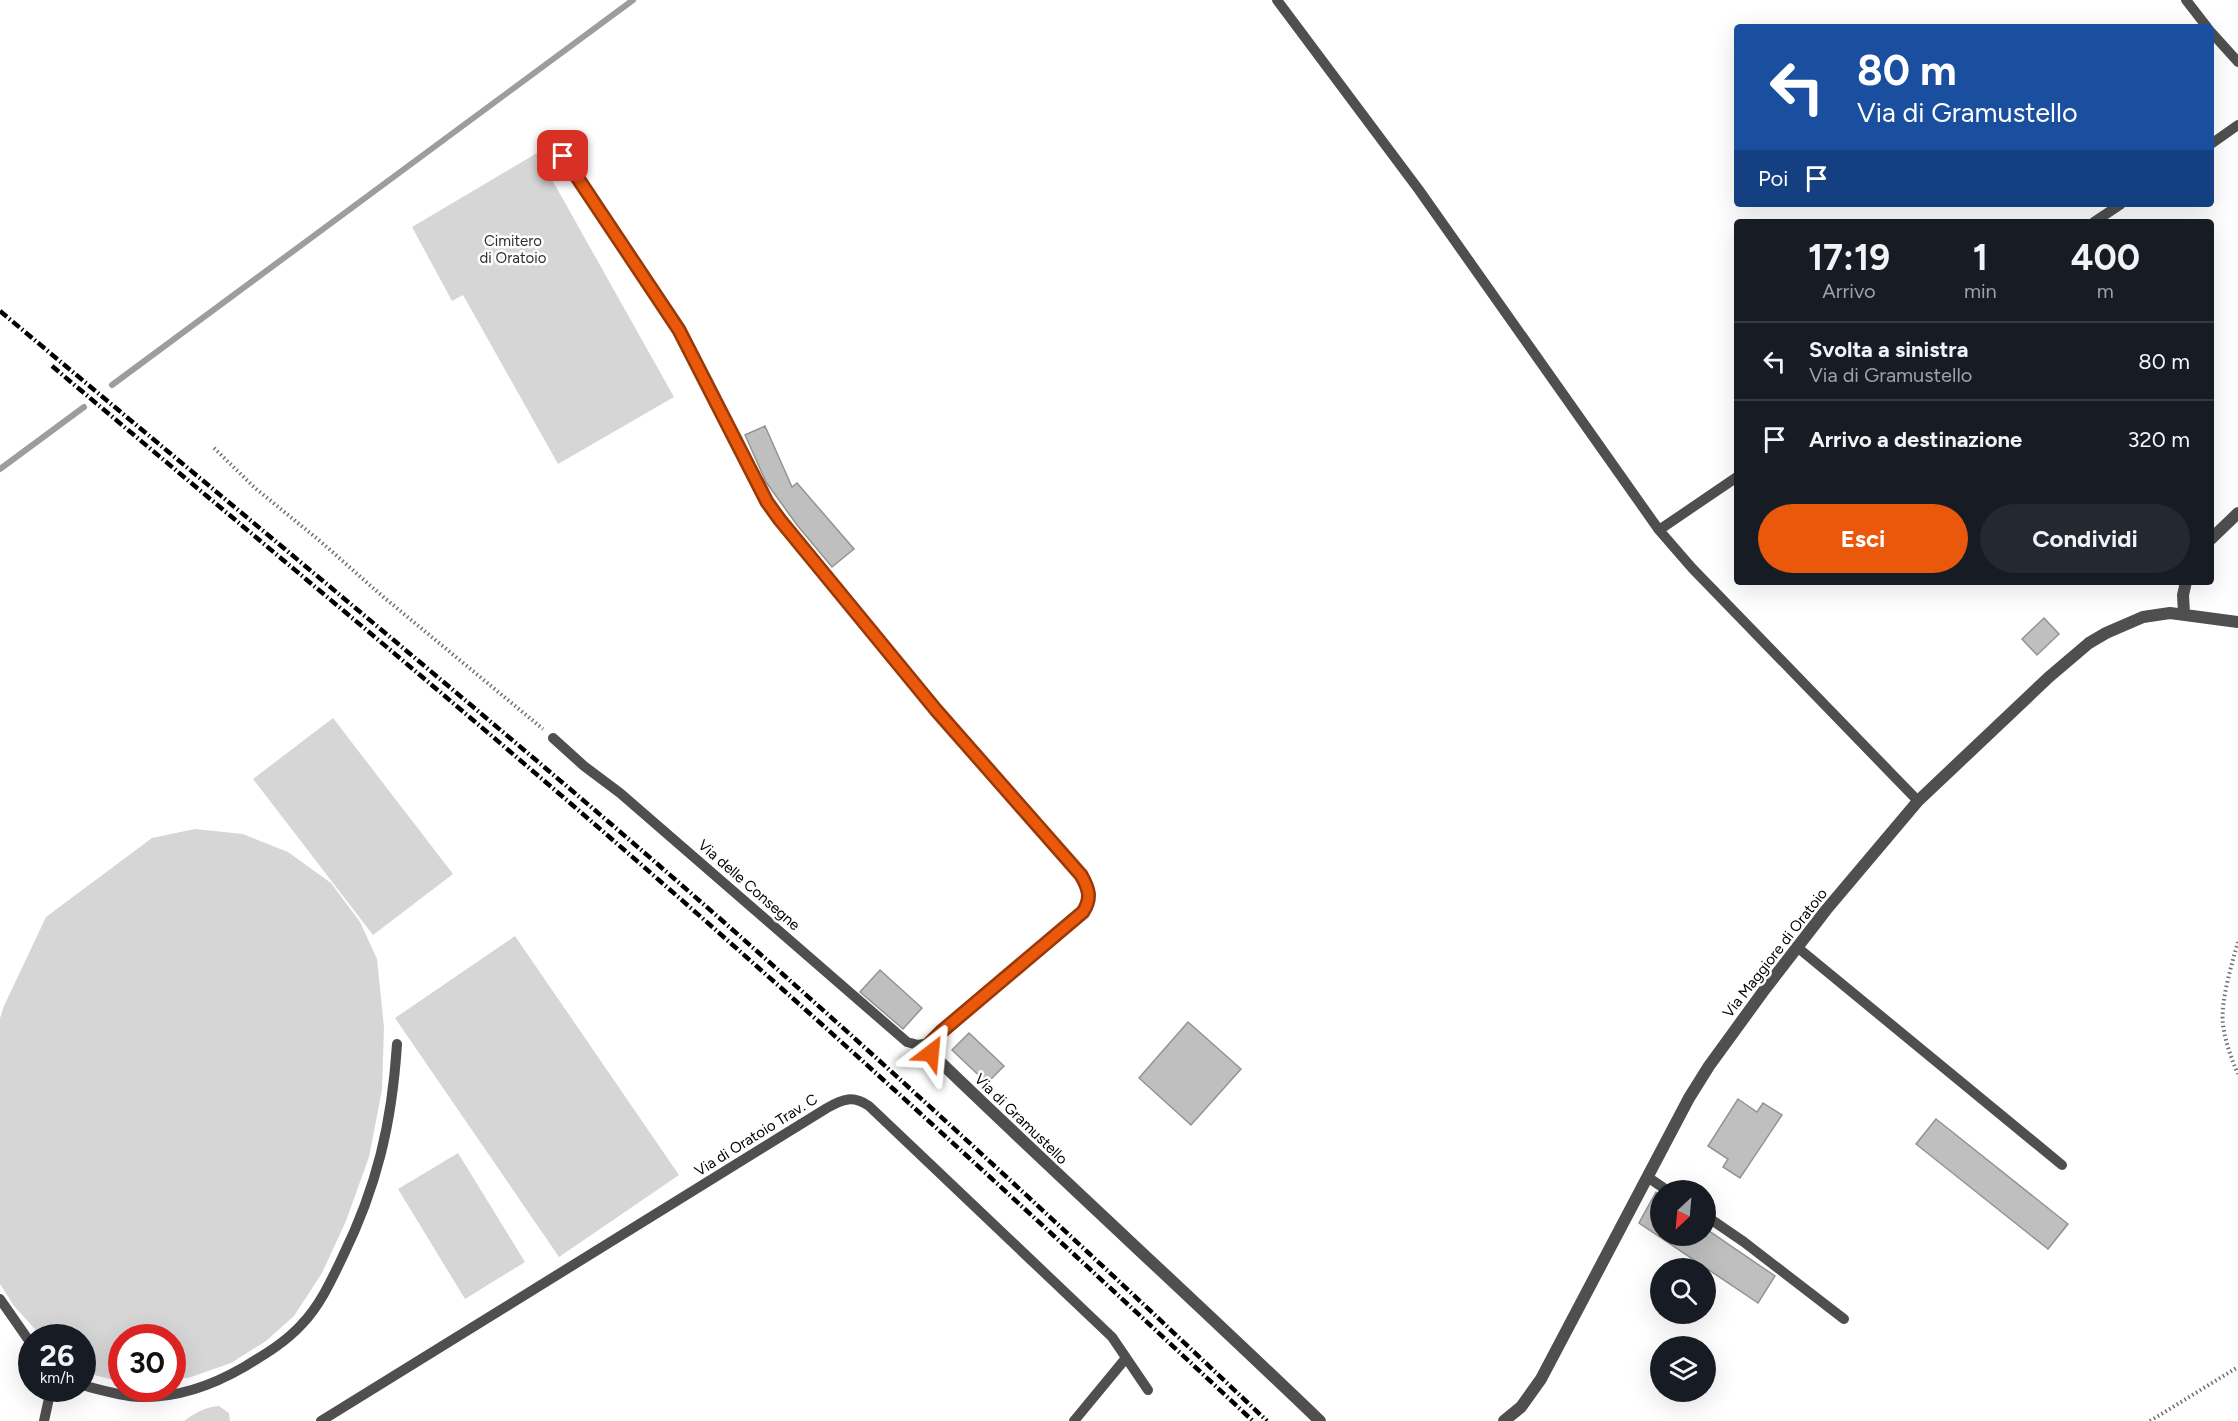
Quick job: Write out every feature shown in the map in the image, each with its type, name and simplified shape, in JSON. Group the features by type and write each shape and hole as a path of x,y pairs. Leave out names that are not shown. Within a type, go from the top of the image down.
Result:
{"street":[{"path":"563,156 679,330 767,502 943,718 1081,875 1089,890 1089,901 1083,912 930,1043"},
{"path":"2214,536 2238,513"},
{"path":"2184,614 2183,595 2185,585"},
{"name":"Via Maggiore di Oratoio","path":"1504,1421 1521,1407 1541,1379 1689,1098 1709,1066 1826,910 1918,801 2041,684 2089,643 2106,633 2143,617 2170,613 2238,622"},
{"name":"Via di Gramustello","path":"930,1043 931,1053 1036,1156 1161,1269 1320,1421"}],"lane":[{"path":"1277,0 1419,190 1638,504 1692,568 1918,801"},
{"path":"2186,0 2205,24"},
{"path":"2214,35 2238,62"},
{"path":"2214,142 2238,124"},
{"path":"2098,219 2116,207"},
{"path":"1659,530 1734,479"},
{"name":"Via delle Consegne","path":"553,738 584,766 620,793 907,1042 918,1045 930,1043"},
{"path":"1797,948 2062,1165"},
{"path":"96,1388 141,1397 165,1396 186,1391 212,1383 237,1371 283,1342 302,1325 323,1295 361,1219 380,1162 391,1114 397,1044"},
{"name":"Via di Oratoio Trav. C","path":"321,1421 827,1108 851,1098 860,1100 869,1106 1112,1337 1148,1390"},
{"path":"1716,1223 1844,1319"},
{"path":"0,1299 18,1325"},
{"path":"1074,1421 1126,1358"},
{"path":"44,1421 48,1402"}],"path":[{"path":"214,448 255,488 553,738"},
{"path":"2238,942 2228,976 2222,1023 2238,1074"},
{"path":"2150,1421 2238,1367"}],"green space":[{"name":"Cimitero di Oratoio","path":"537,153 674,397 558,464 463,295 452,301 412,227"},
{"path":"333,718 453,874 373,935 253,779"},
{"path":"195,829 243,834 288,852 331,883 360,922 377,959 384,1027 382,1090 369,1157 346,1221 322,1273 294,1316 266,1341 231,1363 188,1378 186,1378 186,1324 108,1324 108,1379 96,1375 96,1324 30,1324 14,1306 0,1284 0,1018 46,917 152,838"},
{"path":"515,936 679,1175 559,1257 395,1018"},
{"path":"458,1153 525,1262 465,1299 398,1189"},
{"path":"219,1406 229,1413 230,1421 184,1421 200,1411"}],"building":[{"path":"765,426 792,487 797,483 854,549 832,567 797,525 766,482 745,435"},
{"path":"2044,618 2059,634 2037,655 2022,639"},
{"path":"880,970 922,1008 903,1029 860,992"},
{"path":"1188,1022 1241,1069 1191,1125 1139,1078"},
{"path":"969,1033 1004,1066 987,1083 952,1050"},
{"path":"1738,1099 1757,1112 1763,1103 1782,1115 1740,1178 1723,1167 1728,1159 1708,1146"},
{"path":"1936,1119 2068,1224 2048,1249 1916,1144"},
{"path":"1650,1203 1650,1230 1639,1223"},
{"path":"1716,1236 1775,1276 1758,1303 1716,1275 1716,1258 1691,1258 1673,1246 1716,1246"}],"waterway":[{"path":"112,385 633,0"},
{"path":"0,469 84,407"}],"railway":[{"path":"0,311 683,886 936,1112 1267,1421"},
{"path":"52,366 458,707 676,895 926,1118 1253,1421"}],"route":[{"path":"563,156 679,330 767,502 936,710 1081,875 1089,890 1089,901 1083,912 941,1032 930,1043 931,1053"}]}
